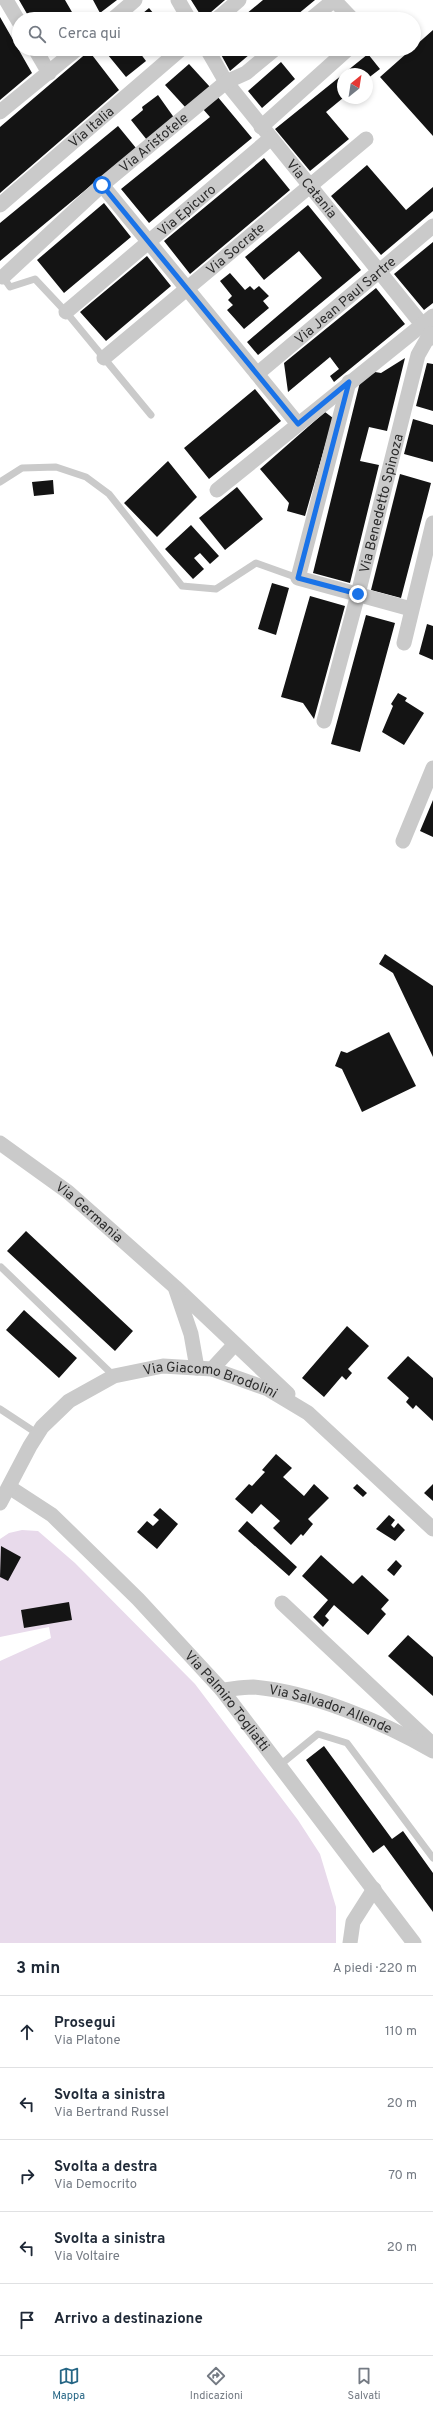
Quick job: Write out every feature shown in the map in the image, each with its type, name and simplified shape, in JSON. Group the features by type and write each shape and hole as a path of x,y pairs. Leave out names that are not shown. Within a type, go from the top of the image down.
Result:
{"street":[{"path":"6,0 13,12"},
{"path":"121,12 135,0"},
{"path":"178,0 185,12"},
{"path":"225,12 239,0"},
{"path":"319,12 334,0 345,12"},
{"path":"39,56 48,73"},
{"path":"0,112 69,56"},
{"name":"Via Italia","path":"0,205 173,56"},
{"name":"Via Catania","path":"211,56 226,82 308,185 378,271 429,328"},
{"name":"Via Aristotele","path":"2,277 102,185 226,82 246,73 267,56"},
{"name":"Via Epicuro","path":"66,312 148,242 266,132 341,56"},
{"name":"Via Socrate","path":"104,358 188,289 308,185 366,139"},
{"path":"102,185 298,424"},
{"name":"Via Jean Paul Sartre","path":"257,374 433,226"},
{"path":"217,490 349,382 429,328"},
{"name":"Via Benedetto Spinoza","path":"324,721 358,594 418,355 429,328"},
{"path":"349,382 298,578 412,609"},
{"path":"404,643 433,523"},
{"path":"403,841 433,768"},
{"name":"Via Germania","path":"0,1143 68,1192 174,1287 308,1413"},
{"path":"174,1287 191,1334 197,1368"},
{"path":"212,1369 235,1344"},
{"name":"Via Giacomo Brodolini","path":"0,1503 38,1434 69,1401 114,1376 163,1366 197,1368 212,1369 268,1389 308,1413 433,1529"},
{"name":"Via Palmiro Togliatti","path":"9,1487 52,1515 138,1599 222,1690 414,1943"},
{"path":"282,1603 433,1745"},
{"name":"Via Salvador Allende","path":"222,1690 252,1687 317,1702 383,1726 433,1751"},
{"path":"350,1943 353,1922 374,1889"}],"lane":[{"path":"2,277 10,287 35,279 66,312 151,415"},
{"path":"0,482 22,468 56,466 86,477 109,494 182,586 216,589 256,563 298,578"},
{"path":"1,1267 114,1376"},
{"path":"0,1409 38,1434"},
{"path":"280,1765 318,1734 347,1743 433,1858"}],"shaded area":[{"path":"22,1530 38,1531 75,1563 195,1684 298,1820 320,1854 336,1907 336,1943 0,1943 0,1661 51,1638 49,1627 0,1637 0,1539 9,1533"}],"building":[{"path":"19,0 65,0 72,12 26,12"},
{"path":"93,0 117,0 101,12 99,12"},
{"path":"191,0 225,0 211,12 199,12"},
{"path":"263,0 315,0 300,12 248,12"},
{"path":"149,8 152,12 144,12"},
{"path":"0,17 12,38 12,56 22,56 32,73 0,100"},
{"path":"433,30 433,136 380,77 404,56 421,56 421,41"},
{"path":"83,56 93,56 119,90 0,193 0,127"},
{"path":"109,56 142,56 146,61 126,77"},
{"path":"222,56 248,56 230,71"},
{"path":"366,56 370,56 380,69 373,74 373,68 350,68"},
{"path":"281,62 295,79 262,108 248,91"},
{"path":"189,64 210,87 186,108 165,85"},
{"path":"337,79 337,103 326,112 349,139 310,171 275,129"},
{"path":"158,95 175,119 147,140 131,120 143,110 142,107"},
{"path":"217,96 252,138 149,223 121,189 210,117 202,108"},
{"path":"118,126 136,148 0,261 0,223"},
{"path":"264,158 290,190 190,274 164,241"},
{"path":"367,165 406,210 433,187 433,211 381,255 331,196"},
{"path":"104,203 131,237 64,293 37,260"},
{"path":"308,205 361,270 258,355 247,342 322,278 299,251 264,280 245,257"},
{"path":"433,242 433,303 424,310 394,274"},
{"path":"147,256 171,286 106,341 80,312"},
{"path":"230,273 245,290 250,286 254,290 259,286 269,296 263,301 269,308 244,329 227,310 233,305 228,300 232,296 220,281"},
{"path":"376,288 405,324 334,382 330,376 339,369 330,357 288,392 284,363"},
{"path":"405,358 387,431 369,427 360,461 379,465 350,583 313,573 360,382 375,372 381,373"},
{"path":"427,363 433,364 433,411 416,406"},
{"path":"255,389 281,421 209,479 184,448"},
{"path":"325,412 333,418 305,516 287,511 289,503 260,469"},
{"path":"413,419 433,425 433,462 404,454"},
{"path":"168,461 197,497 157,537 124,503"},
{"path":"400,474 431,483 401,598 371,590"},
{"path":"53,480 54,494 34,496 32,482"},
{"path":"237,487 263,519 225,550 199,518"},
{"path":"191,525 219,556 210,564 200,553 194,558 204,569 193,579 165,549"},
{"path":"272,583 289,588 276,635 258,629"},
{"path":"310,596 345,606 314,719 303,703 281,697"},
{"path":"366,615 395,623 360,752 331,744"},
{"path":"427,624 433,626 433,660 419,654"},
{"path":"398,693 407,698 405,701 424,713 404,745 382,732 393,706 391,704"},
{"path":"433,800 433,837 420,831"},
{"path":"385,954 433,986 433,1057 393,973 379,964"},
{"path":"389,1032 416,1086 362,1112 342,1069 335,1066 341,1051 347,1053"},
{"path":"26,1231 133,1331 115,1351 7,1251"},
{"path":"24,1310 77,1358 59,1378 6,1330"},
{"path":"347,1326 369,1346 348,1369 352,1373 346,1380 342,1376 324,1397 302,1378"},
{"path":"408,1356 433,1378 433,1421 416,1405 413,1409 406,1402 409,1398 387,1378"},
{"path":"276,1454 292,1468 283,1477 304,1496 314,1484 329,1498 308,1519 313,1524 303,1536 301,1534 291,1545 273,1528 280,1521 261,1504 252,1514 235,1499 249,1484 252,1486 265,1472 262,1470"},
{"path":"357,1484 367,1493 363,1497 353,1488"},
{"path":"433,1484 433,1501 424,1493"},
{"path":"160,1508 178,1524 157,1549 137,1532 147,1521 153,1526 159,1520 153,1515"},
{"path":"389,1515 395,1520 391,1525 394,1528 398,1523 405,1530 395,1541 376,1529"},
{"path":"247,1521 297,1567 289,1576 238,1531"},
{"path":"1,1546 21,1557 8,1581 0,1577"},
{"path":"321,1555 353,1584 362,1575 389,1600 381,1609 386,1614 368,1635 334,1605 325,1616 329,1620 323,1627 313,1617 328,1600 302,1576"},
{"path":"396,1560 402,1566 394,1576 387,1570"},
{"path":"69,1602 72,1620 24,1628 21,1610"},
{"path":"408,1635 433,1657 433,1696 388,1656"},
{"path":"324,1746 392,1839 403,1831 433,1873 433,1912 384,1845 373,1853 306,1760"}],"route":[{"path":"102,185 298,424 349,382 298,578 358,594"}]}
